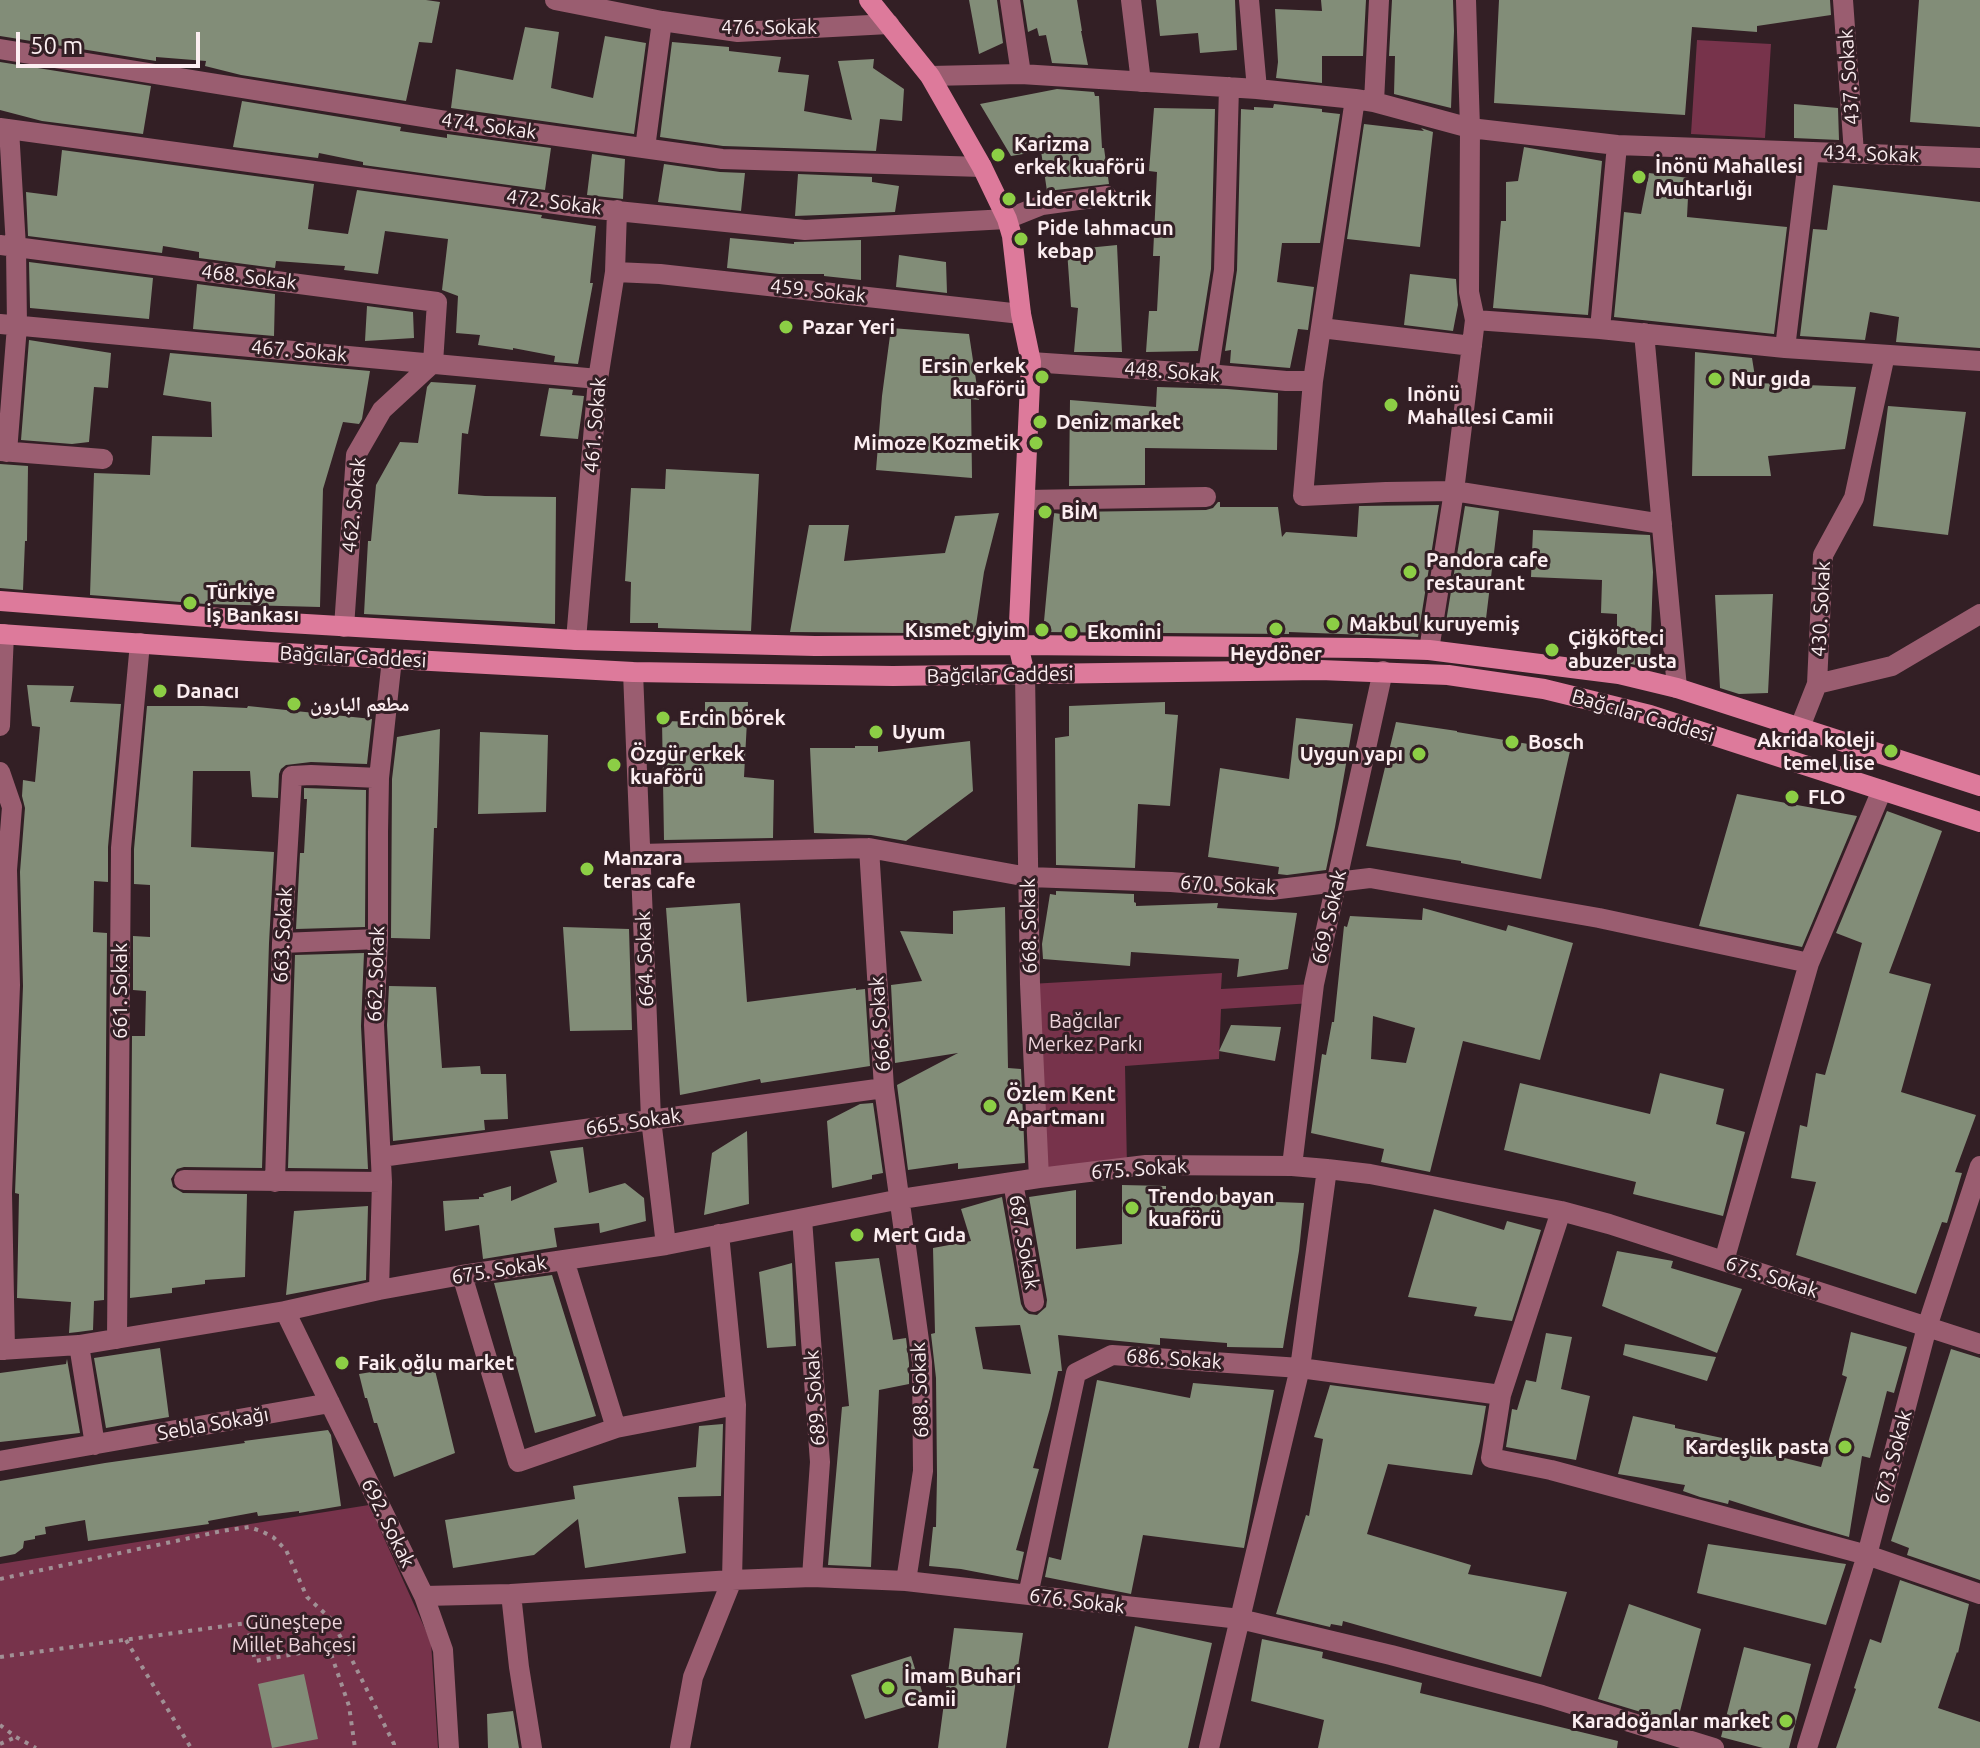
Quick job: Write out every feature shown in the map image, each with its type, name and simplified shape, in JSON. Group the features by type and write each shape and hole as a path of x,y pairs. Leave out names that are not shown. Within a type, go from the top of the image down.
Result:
{"main road":[{"path":"869,0 930,76 982,167 1012,236 1021,314 1031,362 1018,645 1025,674"},
{"name":"Bağcılar Caddesi","path":"0,601 344,627 576,640 815,646 1429,650 1619,674 1677,688 1980,786"},
{"name":"Bağcılar Caddesi","path":"2,634 633,672 893,676 1307,670 1448,675 1559,692 1650,715 1980,822"}],"street":[{"name":"476. Sokak","path":"555,0 738,32 889,24"},
{"path":"1010,0 1021,74"},
{"path":"1131,0 1141,82"},
{"path":"1249,0 1257,89"},
{"path":"1379,0 1364,100 1321,328 1303,496 1454,491 1662,524"},
{"path":"1429,650 1454,491 1475,320 1469,292 1470,128 1466,0"},
{"name":"437. Sokak","path":"1843,0 1854,153"},
{"path":"645,148 662,21"},
{"name":"474. Sokak","path":"0,49 441,120 722,159 982,167"},
{"name":"434. Sokak","path":"930,76 1021,74 1257,89 1364,100 1470,128 1617,145 1980,158"},
{"path":"1208,374 1224,270 1229,87"},
{"path":"4,129 8,246 4,451 103,459"},
{"name":"472. Sokak","path":"4,129 577,207 805,230 1007,219 1042,205 1107,196"},
{"path":"1600,329 1617,145"},
{"path":"1785,348 1809,152"},
{"name":"461. Sokak","path":"576,640 598,379 615,272 617,210"},
{"name":"468. Sokak","path":"8,246 437,302 433,363"},
{"name":"459. Sokak","path":"615,272 660,274 1021,314"},
{"path":"1475,320 1785,348 1980,361"},
{"name":"467. Sokak","path":"8,325 598,379"},
{"path":"1321,328 1472,346"},
{"path":"1644,333 1677,688"},
{"name":"430. Sokak","path":"1800,727 1817,684 1823,555 1854,498 1885,355"},
{"name":"448. Sokak","path":"1031,362 1313,381"},
{"name":"462. Sokak","path":"344,627 356,455 382,410 433,363"},
{"path":"1025,500 1206,497"},
{"path":"1817,684 1892,666 1980,614"},
{"path":"0,726 2,634"},
{"name":"661. Sokak","path":"117,1339 121,848 140,643"},
{"name":"662. Sokak","path":"379,1290 382,1182 374,1025 379,778 392,659"},
{"name":"669. Sokak","path":"1292,1166 1314,984 1383,671"},
{"name":"664. Sokak","path":"633,672 651,1119 666,1245"},
{"name":"668. Sokak","path":"1025,674 1028,877 1039,1178"},
{"path":"0,772 12,807 7,870 10,985 1,1192 2,1350"},
{"name":"663. Sokak","path":"275,1182 282,943 292,776 379,778"},
{"path":"1724,1261 1809,963 1882,790"},
{"name":"670. Sokak","path":"641,854 869,848 1028,877 1171,882 1271,890 1370,878 1599,918 1809,963"},
{"name":"666. Sokak","path":"869,848 884,1088 901,1199"},
{"path":"282,943 378,939"},
{"name":"665. Sokak","path":"381,1157 884,1088"},
{"name":"675. Sokak","path":"2,1350 117,1339 285,1311 462,1275 666,1245 901,1199 1146,1165 1327,1169 1370,1174 1561,1211 1980,1344"},
{"name":"673. Sokak","path":"1807,1748 1867,1555 1927,1327 1980,1166"},
{"path":"1209,1748 1300,1368 1327,1169"},
{"path":"184,1180 382,1182"},
{"name":"687. Sokak","path":"1013,1182 1034,1302"},
{"name":"688. Sokak","path":"901,1199 922,1362 923,1471 906,1581"},
{"path":"1561,1211 1501,1395 1491,1458 1551,1470 1867,1555 1980,1594"},
{"name":"689. Sokak","path":"802,1219 820,1462 812,1577"},
{"path":"678,1747 693,1677 732,1580 736,1405 719,1234"},
{"path":"564,1260 616,1428"},
{"path":"462,1275 518,1462 616,1428 736,1405"},
{"name":"692. Sokak","path":"285,1311 424,1596 443,1650 449,1748"},
{"path":"79,1345 95,1445"},
{"name":"686. Sokak","path":"1028,1595 1076,1373 1112,1355 1300,1368 1501,1395"},
{"name":"Sebla Sokağı","path":"0,1461 330,1403"},
{"name":"676. Sokak","path":"424,1596 812,1577 906,1581 1240,1619 1512,1687 1714,1748"},
{"path":"511,1594 532,1748"}],"path":[{"path":"0,1579 222,1531 249,1527 261,1531 273,1537 286,1550 307,1597 332,1620 394,1748"},
{"path":"0,1657 247,1623 255,1661 329,1648 349,1706 355,1748"},
{"path":"126,1640 191,1748"},
{"path":"0,1725 36,1748"},
{"path":"0,1744 16,1737"}],"green space":[{"path":"1697,40 1771,44 1765,138 1691,134"},
{"name":"Bağcılar Merkez Parkı","path":"1222,973 1221,989 1314,984 1312,1003 1221,1009 1219,1059 1125,1066 1127,1167 1039,1178 1030,984"},
{"name":"Güneştepe Millet Bahçesi","path":"369,1505 431,1642 438,1748 0,1748 0,1564"}],"building":[{"path":"0,0 440,2 432,43 419,42 406,101 241,75 205,66 206,61 156,57 156,61 0,36"},
{"path":"969,0 997,0 1003,43 979,54"},
{"path":"1023,0 1077,0 1088,65 1052,63 1046,35 1039,36 1037,28 1028,32"},
{"path":"1156,0 1235,0 1237,50 1200,53 1198,33 1160,36"},
{"path":"1321,0 1366,0 1363,56 1322,56 1322,83 1276,78 1275,9 1322,11"},
{"path":"1392,0 1453,0 1451,108 1394,94 1395,56 1389,56"},
{"path":"1499,0 1830,0 1831,15 1757,26 1757,32 1692,27 1685,115 1494,103"},
{"path":"1919,0 1980,0 1980,127 1910,122"},
{"path":"525,27 559,32 551,88 593,98 605,36 646,43 634,134 451,108 456,69 513,80"},
{"path":"672,42 729,47 729,51 781,57 778,72 809,75 804,111 852,120 838,61 874,59 873,68 904,89 902,121 880,119 876,151 723,146 660,137"},
{"path":"0,62 151,86 143,134 42,121 0,110"},
{"path":"1057,89 1094,92 1095,96 1099,96 1102,148 1109,184 1047,191 1041,151 1011,156 980,104"},
{"path":"242,101 401,127 400,131 551,148 545,190 363,165 363,162 319,153 318,158 233,147"},
{"path":"1274,104 1340,114 1320,243 1282,243 1277,282 1314,287 1308,330 1298,329 1290,368 1230,363 1231,350 1225,351 1237,270 1241,109 1273,108"},
{"path":"1794,104 1838,108 1839,140 1794,138"},
{"path":"1154,108 1215,109 1211,269 1198,351 1146,352 1149,311 1157,311 1160,256 1153,256 1157,172 1149,171"},
{"path":"1364,124 1424,131 1421,128 1433,132 1420,247 1347,239"},
{"path":"1524,147 1602,161 1588,315 1493,308 1501,221 1506,221 1506,182 1518,181"},
{"path":"62,150 314,184 308,229 348,234 357,190 542,215 541,218 596,226 590,283 593,283 578,364 554,362 555,356 513,348 478,345 480,335 456,333 458,296 442,290 448,239 385,231 378,274 344,270 345,266 276,261 275,268 199,258 199,252 163,246 162,253 28,236 26,192 57,196"},
{"path":"592,154 625,159 623,199 587,195"},
{"path":"664,164 745,173 741,211 658,202"},
{"path":"1649,173 1689,178 1687,217 1787,227 1774,334 1614,317 1624,212 1641,214"},
{"path":"798,174 872,177 872,182 899,186 895,212 795,216"},
{"path":"1833,185 1980,202 1980,348 1896,342 1899,317 1870,312 1865,340 1800,336 1813,229 1827,230"},
{"path":"730,238 794,244 861,240 861,280 824,274 779,274 727,268"},
{"path":"1117,245 1122,352 1074,352 1078,308 1071,307 1067,250"},
{"path":"899,255 946,262 947,293 896,287"},
{"path":"29,262 153,278 149,319 30,308"},
{"path":"1410,274 1456,279 1458,305 1453,331 1404,325"},
{"path":"197,284 275,294 274,336 193,329"},
{"path":"367,306 413,312 414,338 365,341"},
{"path":"891,328 969,334 979,400 971,399 972,478 876,470"},
{"path":"29,340 111,353 108,388 94,387 89,442 72,444 21,440"},
{"path":"1695,352 1752,358 1756,383 1856,387 1845,449 1768,456 1771,476 1692,476"},
{"path":"170,353 370,371 362,419 359,424 343,422 323,489 320,607 206,604 90,595 94,473 150,475 152,436 212,437 211,402 163,395"},
{"path":"431,382 476,385 468,434 462,433 458,494 556,497 555,624 364,614 368,541 371,541 376,485 400,442 418,443 427,387"},
{"path":"1157,387 1278,393 1277,450 1145,448 1145,485 1069,486 1070,400 1156,407"},
{"path":"549,388 573,390 572,395 584,396 578,439 540,436"},
{"path":"1888,406 1966,412 1948,535 1873,526"},
{"path":"0,464 28,466 23,590 0,588"},
{"path":"666,469 759,474 751,631 658,628 658,623 630,623 631,582 625,581 631,488 665,489"},
{"path":"1218,502 1220,507 1278,507 1282,537 1286,532 1357,537 1359,506 1439,505 1418,637 1289,632 1043,632 1054,513 1206,510"},
{"path":"1465,506 1499,511 1485,627 1446,622"},
{"path":"999,513 984,572 975,632 790,632 809,525 849,525 844,561 945,553 955,516"},
{"path":"1533,530 1650,535 1653,572 1650,665 1617,661 1617,614 1601,613 1602,580 1531,577"},
{"path":"1773,594 1768,693 1739,694 1720,688 1715,595"},
{"path":"27,685 74,686 70,702 121,704 108,847 108,882 94,881 93,932 107,933 104,1300 94,1301 93,1330 69,1333 71,1302 17,1298 19,1194 15,1193 23,986 20,872 25,808 22,796 23,780 35,782 40,727 32,726"},
{"path":"705,702 748,702 744,777 774,780 773,838 664,840 662,721 705,722"},
{"path":"1165,702 1165,714 1178,715 1170,806 1138,804 1135,868 1056,865 1055,738 1069,736 1069,706"},
{"path":"147,706 248,706 372,719 367,764 311,762 286,765 279,774 278,798 252,797 250,771 193,771 191,847 274,852 262,1168 184,1167 177,1169 171,1179 173,1187 183,1193 247,1194 245,1277 205,1280 205,1284 172,1288 172,1293 130,1298 132,1036 145,1036 146,991 133,990 133,936 150,937 150,885 134,884 134,849"},
{"path":"1296,718 1353,724 1326,870 1287,875 1278,874 1279,867 1208,857 1220,768 1289,779"},
{"path":"1396,722 1570,751 1541,879 1461,861 1366,846"},
{"path":"440,729 430,939 391,938 392,779 397,737"},
{"path":"480,732 548,735 546,812 478,814"},
{"path":"970,741 973,791 906,841 871,835 814,833 810,748 878,746 878,752"},
{"path":"304,788 366,790 365,927 296,929 300,853 304,853 307,799 304,799"},
{"path":"1737,794 1857,816 1802,947 1699,926"},
{"path":"1887,811 1942,831 1889,973 1931,984 1901,1092 1976,1115 1955,1172 1962,1173 1947,1223 1942,1222 1916,1294 1796,1255 1816,1182 1791,1178 1800,1125 1807,1127 1816,1073 1825,1075 1862,943 1836,933"},
{"path":"1056,891 1134,894 1136,906 1218,903 1217,908 1297,913 1288,969 1237,977 1239,959 1131,952 1130,966 1043,959 1042,944 1050,894 1056,895"},
{"path":"740,903 747,1002 865,989 870,1066 761,1083 760,1079 680,1095 666,908"},
{"path":"1005,907 1008,1068 1021,1069 1025,1163 958,1169 958,1163 908,1170 897,1085 958,1053 895,1063 891,985 922,981 900,931 953,934 953,911"},
{"path":"1423,908 1506,931 1508,925 1573,943 1540,1060 1463,1041 1430,1172 1381,1162 1384,1149 1311,1133 1322,1054 1326,1055 1334,1022 1344,926 1347,927 1350,916 1422,920","holes":["1373,1016 1415,1028 1406,1063 1371,1059"]},
{"path":"563,927 629,929 632,1030 570,1031"},
{"path":"364,953 361,1026 368,1169 288,1168 295,955"},
{"path":"389,986 436,987 442,1068 480,1066 481,1074 506,1074 508,1119 484,1120 485,1130 393,1141 387,1025"},
{"path":"1231,1025 1281,1027 1275,1061 1219,1051"},
{"path":"1660,1073 1724,1089 1716,1124 1745,1132 1723,1216 1633,1194 1636,1182 1504,1150 1520,1083 1650,1114"},
{"path":"873,1103 883,1173 872,1175 872,1179 832,1188 827,1121 860,1104"},
{"path":"747,1131 749,1204 704,1215 712,1153"},
{"path":"583,1147 589,1193 625,1183 644,1198 646,1221 600,1233 599,1223 554,1228 557,1247 483,1259 479,1225 445,1231 443,1201 479,1199 484,1197 483,1194 511,1186 511,1201 557,1182 550,1151"},
{"path":"1122,1185 1166,1186 1166,1191 1222,1195 1221,1200 1304,1203 1283,1348 1227,1347 1227,1343 1160,1338 1160,1345 1058,1335 1062,1371 1058,1371 1033,1468 1039,1469 1016,1550 1024,1552 1018,1580 929,1566 933,1527 936,1527 937,1475 936,1378 931,1334 935,1333 933,1248 971,1241 961,1209 1002,1197 1021,1304 1029,1314 1037,1315 1046,1307 1047,1300 1029,1197 1076,1190 1076,1249 1122,1244","holes":["1020,1325 1031,1374 983,1369 975,1327"]},
{"path":"368,1206 366,1280 286,1295 294,1211"},
{"path":"1434,1209 1504,1230 1507,1221 1541,1230 1512,1321 1474,1316 1477,1307 1408,1297"},
{"path":"1617,1251 1673,1261 1671,1268 1742,1289 1717,1353 1602,1306"},
{"path":"879,1258 893,1340 906,1338 909,1384 879,1390 871,1567 828,1565 842,1407 849,1406 835,1262"},
{"path":"792,1263 796,1346 767,1348 759,1272"},
{"path":"552,1275 596,1416 535,1433 494,1283"},
{"path":"1851,1332 1907,1347 1894,1393 1887,1391 1870,1458 1862,1456 1849,1537 1729,1500 1728,1504 1700,1497 1683,1491 1685,1485 1618,1474 1633,1416 1741,1442 1740,1447 1821,1467 1847,1377 1842,1375"},
{"path":"1546,1333 1572,1337 1561,1389 1590,1396 1576,1460 1506,1447 1512,1409 1517,1410 1526,1380 1536,1382"},
{"path":"1625,1344 1716,1357 1707,1381 1623,1355"},
{"path":"160,1348 169,1417 106,1428 94,1358"},
{"path":"1951,1349 1980,1358 1980,1580 1907,1555 1909,1548 1891,1541"},
{"path":"67,1359 80,1433 0,1442 0,1373 66,1364"},
{"path":"433,1362 455,1453 394,1477 359,1374"},
{"path":"1097,1380 1190,1398 1193,1383 1274,1390 1244,1548 1143,1535 1131,1594 1045,1577 1049,1557 1061,1560"},
{"path":"1330,1385 1486,1406 1472,1475 1388,1464 1367,1534 1471,1565 1468,1574 1567,1592 1541,1677 1343,1621 1342,1626 1331,1624 1330,1627 1276,1614 1306,1515 1309,1516 1323,1439 1314,1437"},
{"path":"723,1424 721,1496 678,1497 686,1553 585,1568 578,1519 534,1555 453,1568 445,1520 575,1499 573,1486 696,1467 699,1426"},
{"path":"328,1430 341,1506 258,1516 257,1512 208,1521 209,1524 88,1541 85,1520 45,1527 46,1534 24,1541 23,1548 15,1554 0,1557 0,1481"},
{"path":"1708,1544 1846,1564 1826,1625 1697,1593"},
{"path":"1900,1580 1969,1604 1958,1653 1938,1708 1980,1722 1980,1748 1836,1748 1870,1639 1881,1643"},
{"path":"1629,1604 1701,1629 1677,1723 1598,1699"},
{"path":"1135,1626 1212,1643 1188,1748 1108,1748"},
{"path":"954,1628 1023,1633 1006,1748 938,1748"},
{"path":"1262,1639 1323,1652 1322,1658 1422,1683 1420,1693 1618,1741 1617,1748 1318,1748 1324,1720 1251,1701"},
{"path":"1744,1647 1811,1664 1789,1748 1763,1748 1721,1737"},
{"name":"İmam Buhari Camii","path":"911,1656 925,1701 865,1719 851,1675"},
{"path":"304,1674 318,1739 272,1748 258,1684"},
{"path":"513,1711 519,1748 488,1748 487,1714"}],"place":[{"name":"Karizma erkek kuaförü","path":"998,155"},
{"name":"İnönü Mahallesi Muhtarlığı","path":"1639,177"},
{"name":"Lider elektrik","path":"1009,199"},
{"name":"Pide lahmacun kebap","path":"1021,239"},
{"name":"Pazar Yeri","path":"786,327"},
{"name":"Ersin erkek kuaförü","path":"1042,377"},
{"name":"Nur gıda","path":"1715,379"},
{"name":"Inönü Mahallesi Camii","path":"1391,405"},
{"name":"Deniz market","path":"1040,422"},
{"name":"Mimoze Kozmetik","path":"1036,443"},
{"name":"BİM","path":"1045,512"},
{"name":"Pandora cafe restaurant","path":"1410,572"},
{"name":"Türkiye İş Bankası","path":"190,603"},
{"name":"Makbul kuruyemiş","path":"1333,624"},
{"name":"Heydöner","path":"1276,629"},
{"name":"Kısmet giyim","path":"1042,630"},
{"name":"Ekomini","path":"1071,632"},
{"name":"Çiğköfteci abuzer usta","path":"1552,650"},
{"name":"Danacı","path":"160,691"},
{"name":"مطعم البارون","path":"294,704"},
{"name":"Ercin börek","path":"663,718"},
{"name":"Uyum","path":"876,732"},
{"name":"Bosch","path":"1512,742"},
{"name":"Akrida koleji temel lise","path":"1891,751"},
{"name":"Uygun yapı","path":"1419,754"},
{"name":"Özgür erkek kuaförü","path":"614,765"},
{"name":"FLO","path":"1792,797"},
{"name":"Manzara teras cafe","path":"587,869"},
{"name":"Özlem Kent Apartmanı","path":"990,1106"},
{"name":"Trendo bayan kuaförü","path":"1132,1208"},
{"name":"Mert Gıda","path":"857,1235"},
{"name":"Faik oğlu market","path":"342,1363"},
{"name":"Kardeşlik pasta","path":"1845,1447"},
{"name":"İmam Buhari Camii","path":"888,1688"},
{"name":"Karadoğanlar market","path":"1786,1721"}]}
